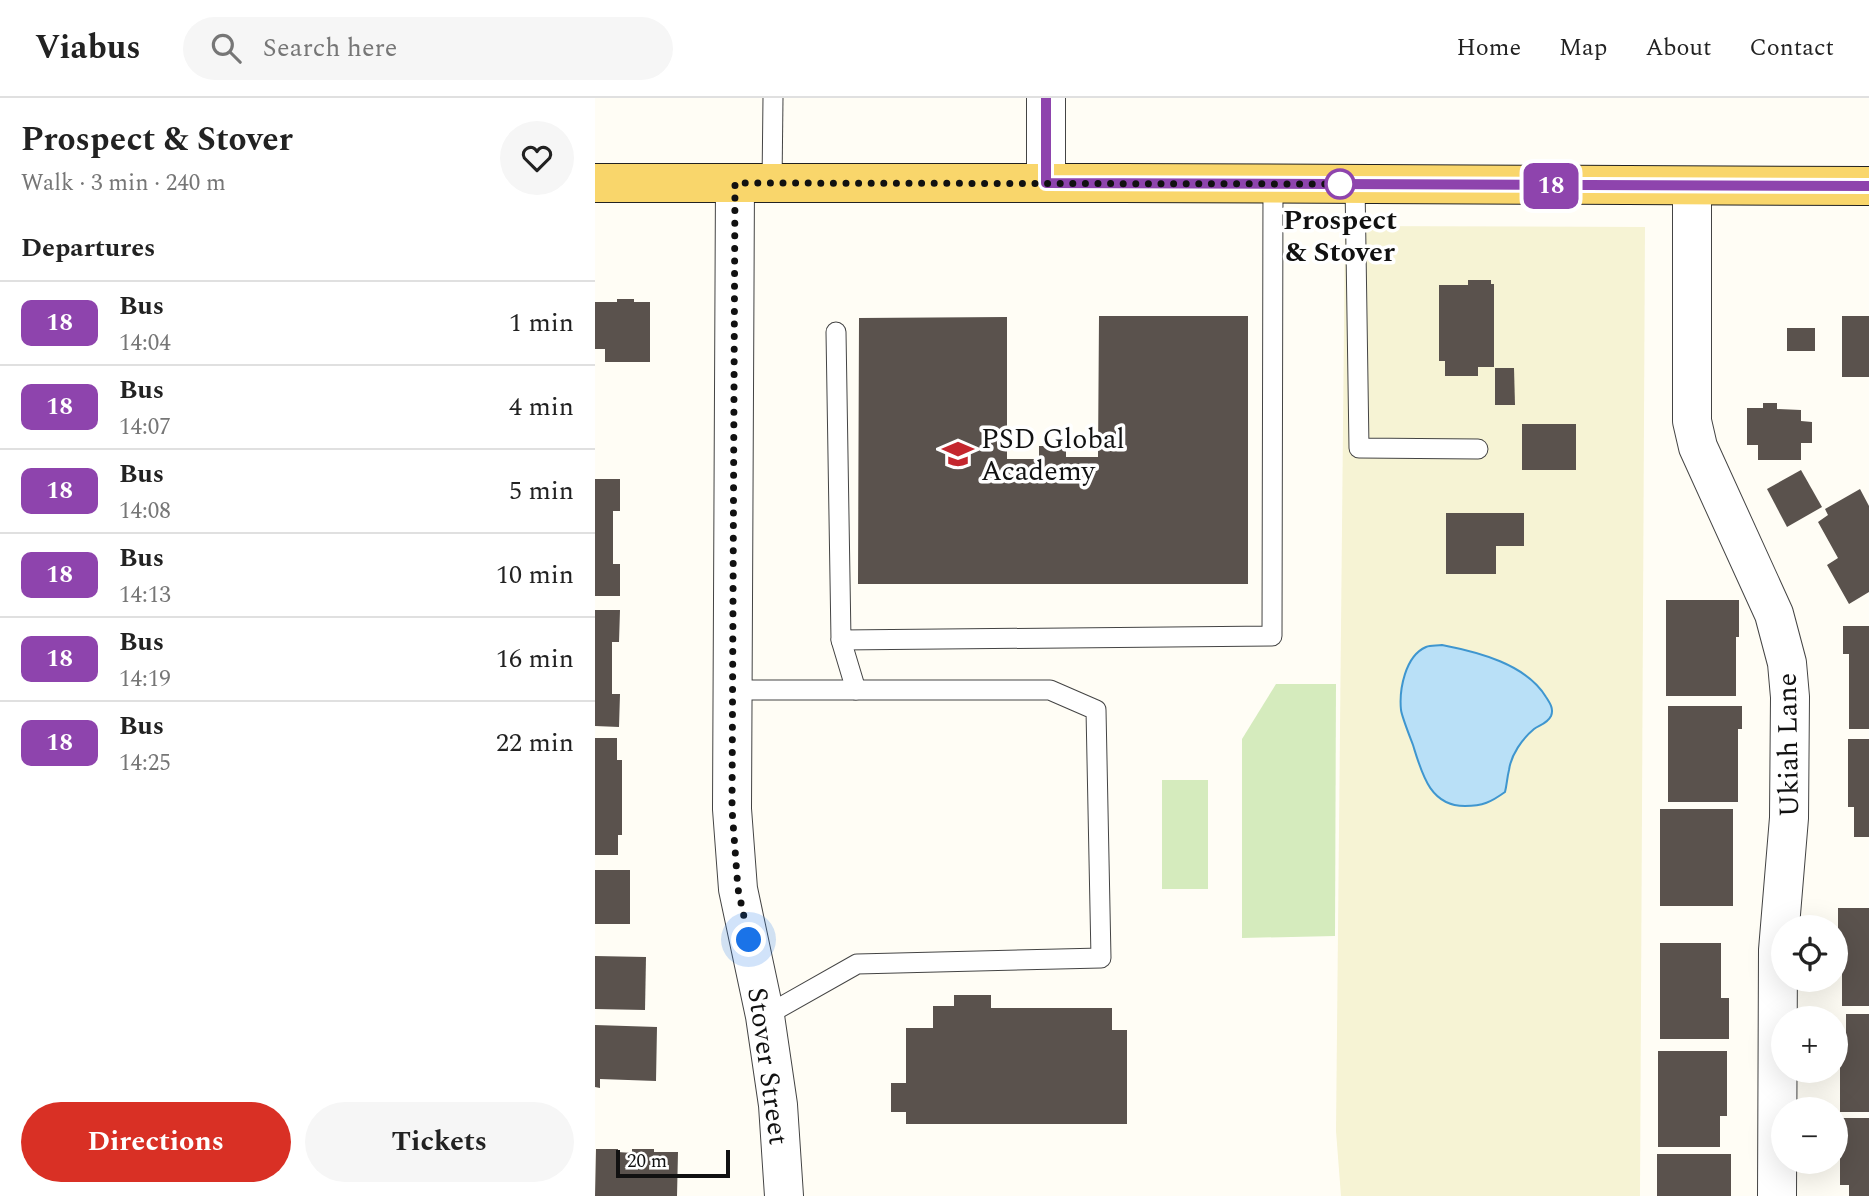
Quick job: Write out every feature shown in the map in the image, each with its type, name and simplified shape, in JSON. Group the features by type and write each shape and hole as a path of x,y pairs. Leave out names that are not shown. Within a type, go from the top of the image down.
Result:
{"main road":[{"path":"595,183 1869,187"}],"street":[{"path":"1046,98 1046,183"},
{"name":"Stover Street","path":"735,183 732,809 738,889 765,1016 778,1105 784,1196"},
{"name":"Ukiah Lane","path":"1692,186 1692,421 1698,447 1774,614 1787,663 1790,697 1789,818 1778,950 1777,1196"}],"lane":[{"path":"772,184 773,98"},
{"path":"841,640 1272,636 1272,184"},
{"path":"1355,184 1359,448 1478,449"},
{"path":"836,332 841,640 856,690"},
{"path":"732,690 1050,690 1096,710 1101,958 857,964 765,1016"}],"shaded area":[{"path":"1345,226 1645,227 1640,1196 1341,1196 1336,1131"}],"green space":[{"path":"1276,684 1336,684 1335,936 1242,938 1242,739"},
{"path":"1162,780 1208,780 1208,889 1162,889"}],"water":[{"path":"1442,645 1471,651 1514,668 1537,686 1552,708 1549,719 1521,742 1510,764 1505,792 1482,804 1453,805 1436,794 1424,777 1402,713 1401,693 1408,666 1419,651 1426,647"}],"building":[{"path":"1468,280 1491,280 1491,284 1494,284 1494,367 1478,367 1478,376 1445,376 1445,361 1439,361 1439,285 1468,285"},
{"path":"617,299 650,302 650,362 605,362 605,349 595,349 595,302 617,302"},
{"path":"1099,316 1248,316 1248,584 858,584 859,318 1007,317 1007,459 1039,459 1039,446 1066,446 1066,457 1098,457"},
{"path":"1842,316 1869,316 1869,377 1842,377"},
{"path":"1787,328 1815,328 1815,351 1787,351"},
{"path":"1495,368 1514,368 1515,405 1495,405"},
{"path":"1763,403 1777,403 1777,409 1801,410 1801,421 1812,422 1812,443 1801,443 1801,460 1758,460 1758,445 1747,445 1747,408 1763,408"},
{"path":"1522,424 1576,424 1576,470 1522,470"},
{"path":"1801,470 1822,507 1787,527 1767,489"},
{"path":"595,479 620,479 620,511 613,511 613,564 620,564 620,596 595,596"},
{"path":"1860,489 1869,506 1869,592 1849,604 1827,565 1838,558 1818,522 1828,515 1825,509"},
{"path":"1446,513 1524,513 1524,546 1496,546 1496,574 1446,574"},
{"path":"1666,600 1739,600 1736,696 1666,696"},
{"path":"595,610 620,610 619,642 612,642 612,694 620,694 619,727 595,726"},
{"path":"1843,626 1869,626 1869,729 1849,729 1849,654 1843,654"},
{"path":"1668,706 1742,706 1742,729 1738,729 1738,802 1668,802"},
{"path":"595,738 617,738 617,760 622,760 622,835 618,835 618,855 595,855"},
{"path":"1848,739 1869,739 1869,837 1854,837 1854,807 1848,807"},
{"path":"1660,809 1733,809 1733,906 1660,906"},
{"path":"595,870 630,870 630,924 595,924"},
{"path":"1838,908 1869,908 1869,1006 1842,1006 1842,992 1848,992 1848,915 1838,915"},
{"path":"1660,943 1721,943 1721,998 1729,998 1729,1039 1660,1039"},
{"path":"595,956 646,957 645,1010 595,1009"},
{"path":"954,995 991,995 991,1008 1112,1008 1112,1030 1127,1030 1127,1124 906,1124 906,1112 891,1112 891,1083 906,1083 906,1028 933,1028 933,1006 954,1006"},
{"path":"1848,1014 1869,1014 1869,1112 1848,1112 1848,1097 1840,1097 1840,1083 1848,1083"},
{"path":"595,1025 657,1027 656,1081 600,1079 600,1088 595,1087"},
{"path":"1658,1051 1727,1051 1727,1116 1720,1116 1720,1147 1658,1147"},
{"path":"1848,1118 1869,1118 1869,1196 1849,1196 1849,1185 1840,1185 1840,1174 1848,1174"},
{"path":"596,1149 618,1149 618,1152 632,1153 632,1149 678,1152 677,1196 595,1196"},
{"path":"1657,1154 1731,1154 1731,1196 1657,1196"}],"bus line":[{"name":"18","path":"1046,98 1046,183 1869,186"}],"place":[{"name":"Prospect & Stover","path":"1340,184"},
{"name":"PSD Global Academy","path":"958,454"}],"route":[{"path":"749,940 738,889 732,809 735,183 1340,184"}]}
